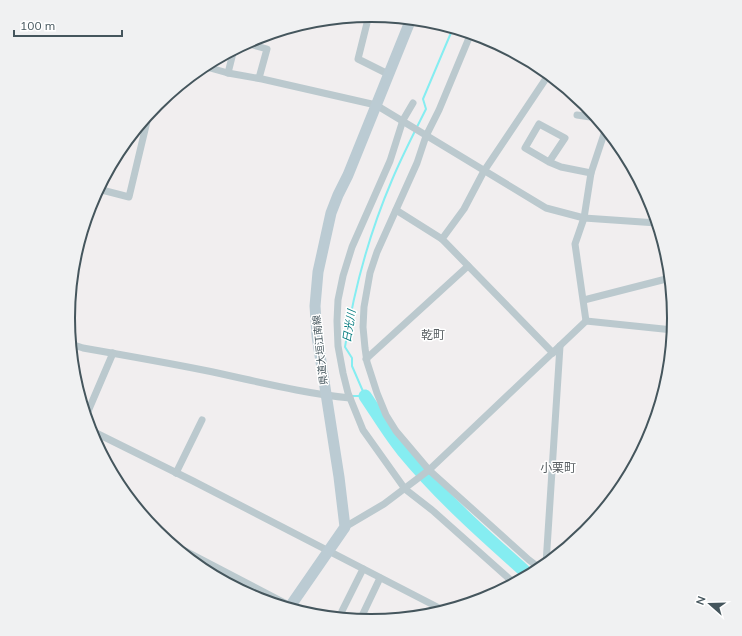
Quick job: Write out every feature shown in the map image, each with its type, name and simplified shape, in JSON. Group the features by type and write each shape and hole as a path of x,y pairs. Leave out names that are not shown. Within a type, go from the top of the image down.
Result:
{"main road":[{"name":"県道大垣江南線","path":"345,527 317,336 315,306 318,272 331,213 348,175 409,25"},
{"path":"292,603 345,527"}],"street":[{"path":"367,22 358,59 388,74"},
{"path":"469,39 439,110 425,135 416,163 377,252 370,273 365,293 363,327 366,359 371,377 386,415 396,431 428,471 535,564"},
{"path":"256,46 267,49 259,78"},
{"path":"228,73 232,57"},
{"path":"212,69 376,104 546,208 584,218 651,223"},
{"path":"442,239 464,209 484,171 546,79"},
{"path":"413,103 404,121 390,161 352,247 342,282 338,300 338,346 343,373 350,398 363,430 406,488 509,579"},
{"path":"577,115 588,117"},
{"path":"549,162 565,138 539,124 525,148 549,162 561,167 591,173"},
{"path":"104,191 129,197 146,125"},
{"path":"586,321 575,244 584,218 591,173 604,135"},
{"path":"396,210 442,239 553,353"},
{"path":"366,359 468,266"},
{"path":"584,300 664,280"},
{"path":"345,527 384,504 428,471 586,321 666,329"},
{"path":"547,556 560,346"},
{"path":"79,347 325,395 350,398"},
{"path":"89,408 113,353"},
{"path":"176,473 202,420"},
{"path":"100,435 436,606"},
{"path":"199,558 265,594"},
{"path":"342,611 363,569"},
{"path":"363,614 380,578"}],"path":[{"path":"78,352 79,347"}],"waterway":[{"name":"日光川","path":"351,396 365,396 352,366 352,358 345,347 363,262 376,221 392,180 426,109 423,99 451,33"},
{"name":"日光川","path":"365,396 393,438 418,468 464,516 524,571"}],"district":[{"name":"乾町","path":"433,334"},
{"name":"小栗町","path":"558,467"}]}
